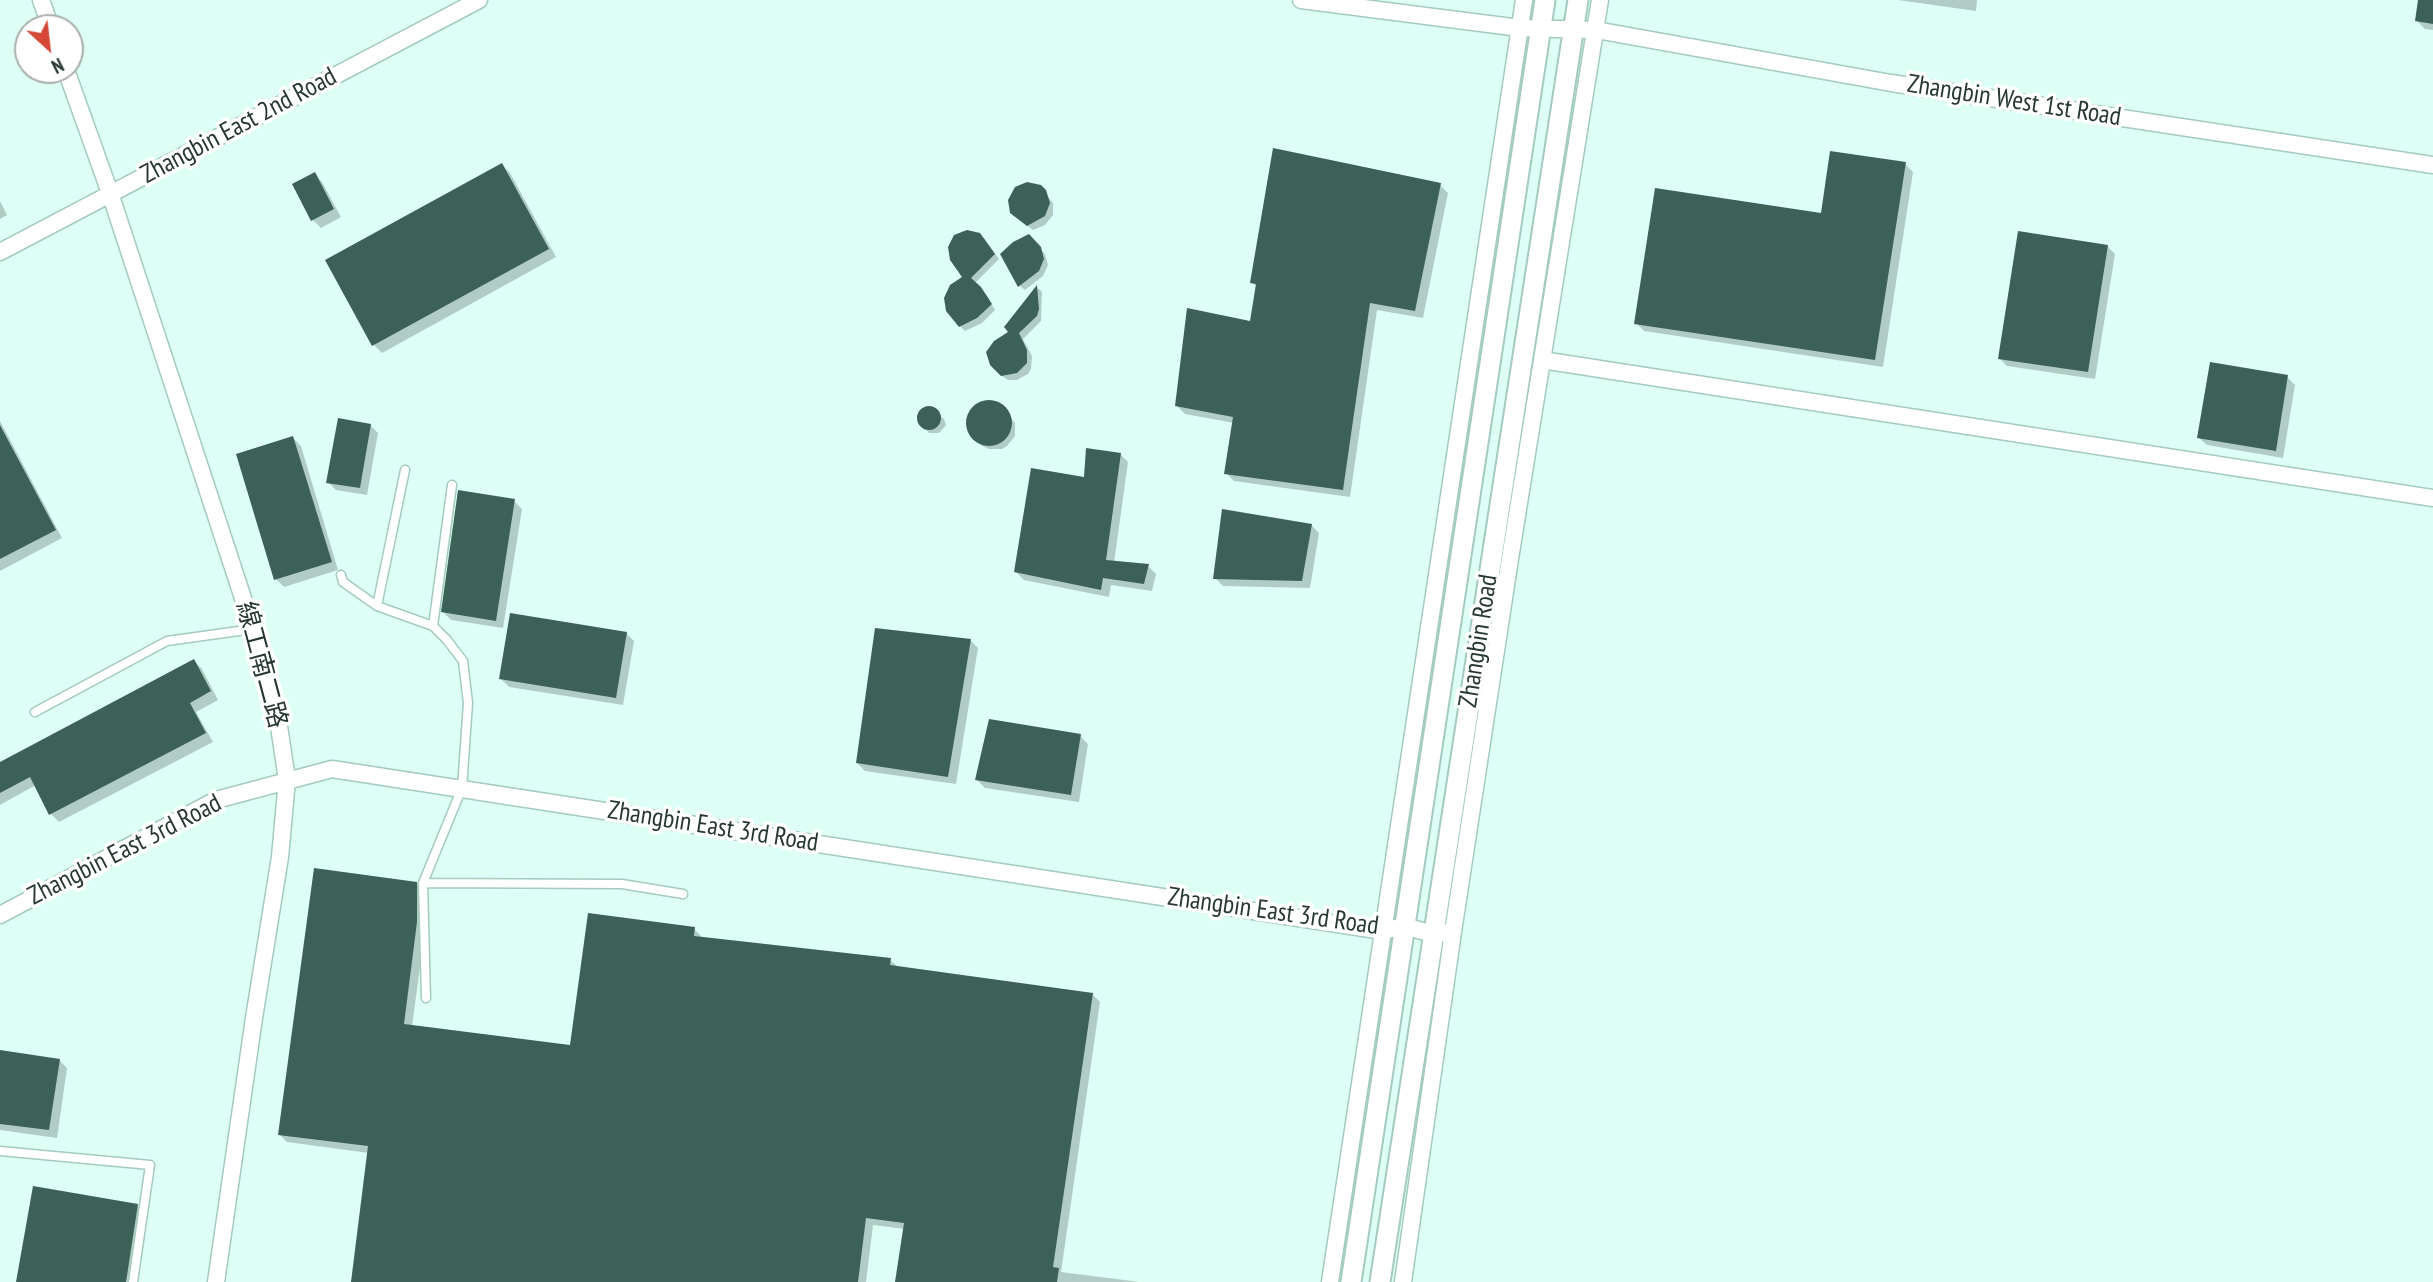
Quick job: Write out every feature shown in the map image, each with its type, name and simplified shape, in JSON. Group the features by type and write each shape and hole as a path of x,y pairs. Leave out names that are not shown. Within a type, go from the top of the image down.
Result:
{"street":[{"name":"Zhangbin East 2nd Road","path":"0,252 478,0"},
{"path":"1301,0 1520,27"},
{"name":"Zhangbin Road","path":"1330,1282 1524,0"},
{"name":"Zhangbin Road","path":"1351,1282 1545,0"},
{"name":"Zhangbin Road","path":"1380,1282 1578,0"},
{"name":"Zhangbin Road","path":"1403,1282 1453,932 1600,0"},
{"name":"Zhangbin West 1st Road","path":"1520,27 1596,30 1891,83 2433,165"},
{"name":"線工南二路","path":"71,84 110,193 253,629 276,706 287,780 280,857 216,1282"},
{"path":"1542,360 2433,498"},
{"name":"Zhangbin East 3rd Road","path":"0,915 216,800 332,769 1383,931 1404,926 1433,934 1453,932"}],"lane":[{"path":"377,606 405,470"},
{"path":"433,626 452,485"},
{"path":"341,575 343,582 377,606 433,626 463,661 468,703 462,788 423,883 426,998"},
{"path":"35,712 167,641 253,629"},
{"path":"423,883 622,884 683,894"},
{"path":"0,1151 150,1166 134,1282"}],"building":[{"path":"2418,0 2433,0 2433,24 2415,21"},
{"path":"1273,148 1441,183 1415,311 1370,303 1343,490 1224,474 1233,417 1175,406 1187,308 1250,321 1256,284 1250,283"},
{"path":"1830,151 1906,162 1875,360 1634,324 1655,188 1821,213"},
{"path":"502,163 549,249 372,346 325,260"},
{"path":"315,172 334,209 311,221 292,184"},
{"path":"1027,182 1041,185 1046,190 1050,203 1045,216 1027,226 1010,213 1008,200 1015,187"},
{"path":"967,230 980,233 995,254 971,278 981,287 992,304 977,318 959,327 946,311 944,298 950,285 962,277 950,260 948,247 954,235"},
{"path":"2018,231 2108,245 2088,372 1998,359"},
{"path":"1029,234 1041,247 1044,259 1039,271 1018,287 1000,254 1013,242"},
{"path":"1037,285 1037,316 1019,333 1027,350 1027,363 1017,373 1001,376 990,365 986,352 994,341 1008,332 1004,327"},
{"path":"2210,362 2288,375 2276,451 2197,438"},
{"path":"989,400 1005,407 1012,423 1005,439 989,446 973,439 966,423 973,407"},
{"path":"929,406 938,409 941,418 938,427 929,430 920,427 917,418 920,409"},
{"path":"338,418 371,424 360,488 326,483"},
{"path":"0,425 56,530 0,559"},
{"path":"293,436 332,562 274,580 236,454"},
{"path":"1086,448 1121,453 1106,560 1149,564 1144,584 1103,578 1101,590 1014,572 1031,468 1084,477"},
{"path":"458,490 515,499 496,621 441,612"},
{"path":"1222,509 1312,524 1302,581 1213,579"},
{"path":"510,613 627,632 616,698 499,679"},
{"path":"875,628 971,639 948,777 856,763"},
{"path":"194,659 211,691 190,703 206,733 49,815 30,777 0,793 0,762"},
{"path":"989,719 1081,734 1071,795 975,780"},
{"path":"314,868 417,882 417,922 404,1024 570,1045 588,913 695,927 694,936 891,958 890,965 1093,993 1053,1267 1059,1268 1057,1282 895,1282 904,1223 866,1218 858,1282 351,1282 368,1146 278,1135"},
{"path":"0,1050 60,1059 49,1130 0,1124"},
{"path":"33,1186 138,1204 126,1282 16,1282"}]}
